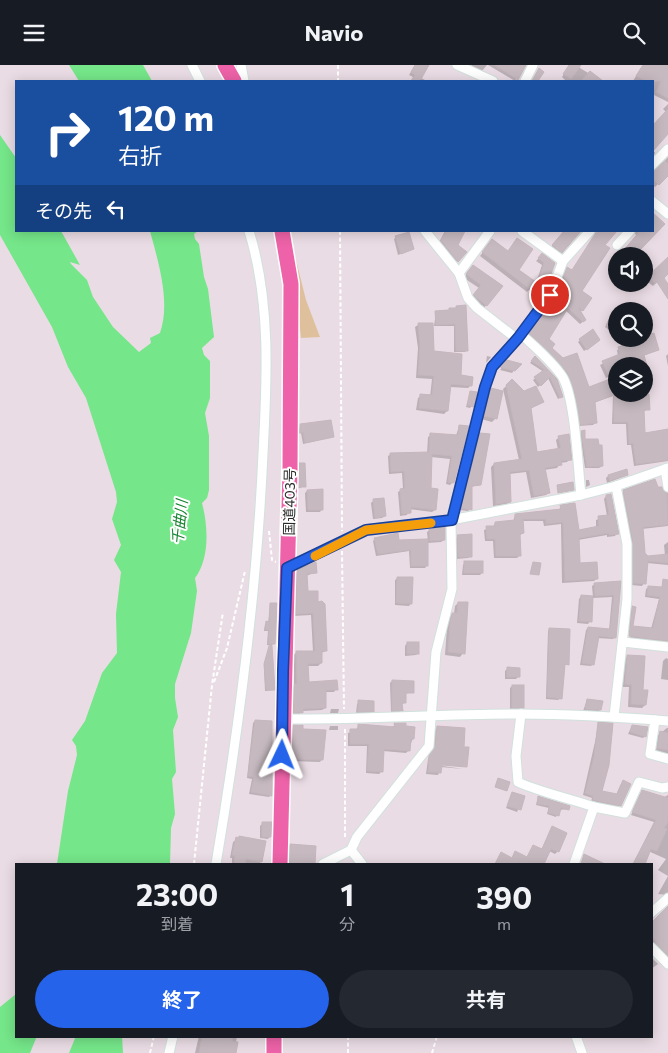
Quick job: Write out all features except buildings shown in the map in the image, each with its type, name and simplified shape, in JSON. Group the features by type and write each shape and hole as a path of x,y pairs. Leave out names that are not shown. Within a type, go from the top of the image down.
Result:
{"highway":[{"path":"225,65 233,80"},
{"name":"国道403号","path":"280,863 291,284 282,232"},
{"path":"274,1038 274,1053"}],"street":[{"path":"192,65 200,80"},
{"path":"241,65 244,80"},
{"path":"456,65 491,80"},
{"path":"526,80 533,65"},
{"path":"654,163 668,149"},
{"path":"654,204 668,214"},
{"path":"216,863 237,737 261,513 267,370 259,274 249,232"},
{"path":"426,232 459,273 468,298 477,308 544,355 563,377 570,399 581,495"},
{"path":"459,273 489,232"},
{"path":"523,232 563,261"},
{"path":"325,863 351,850 357,837 429,746 436,652 452,589 452,520 485,387 492,367 519,337 550,295 563,261 589,232"},
{"path":"617,245 629,232"},
{"path":"287,568 366,530 452,520 581,495 616,486 667,469 668,487"},
{"path":"614,717 627,599 626,543 616,486"},
{"path":"623,642 668,647"},
{"path":"521,714 516,756 518,782 532,789 563,796 594,807 626,813 639,782 662,789 668,787"},
{"path":"284,719 371,720 432,716 521,714 668,721"},
{"path":"655,720 650,754 668,759"},
{"path":"574,863 594,807"},
{"path":"351,850 361,863"},
{"path":"653,911 668,898"},
{"path":"653,949 668,964"},
{"path":"168,1053 172,1038"},
{"path":"577,1038 582,1053"}],"path":[{"path":"338,65 338,80"},
{"path":"261,513 269,532 272,559 287,568"},
{"path":"212,685 227,648 246,566"},
{"path":"194,863 212,685 223,612"},
{"path":"150,1053 154,1038"},
{"path":"348,1038 348,1053"},
{"path":"432,1053 436,1038"}],"shaded area":[{"path":"295,256 306,300 320,337 301,338 292,257"}],"water":[{"path":"69,65 143,65 151,80 78,80"},
{"name":"千曲川","path":"0,135 15,157 15,232 62,232 80,265 70,262 71,264 87,280 93,297 113,327 139,352 151,343 150,338 160,333 163,321 164,295 150,232 197,232 194,234 199,244 204,277 208,289 214,337 202,348 204,355 210,361 210,398 205,413 209,436 209,490 207,498 202,503 206,522 206,542 203,561 195,578 197,591 191,633 175,684 178,717 173,730 176,772 172,779 175,814 171,828 170,863 57,863 68,791 77,755 76,746 72,740 85,721 102,673 117,653 116,614 121,572 114,560 121,545 112,519 117,502 116,492 86,398 68,367 52,327 0,235"},
{"path":"15,995 15,1038 36,1038 30,1053 0,1053 0,1007"},
{"path":"75,1038 122,1038 123,1053 69,1053"}],"slow traffic":[{"path":"315,556 366,530 431,523"}],"route":[{"path":"282,755 287,568 366,530 452,520 485,387 492,367 518,338 550,295"}]}
